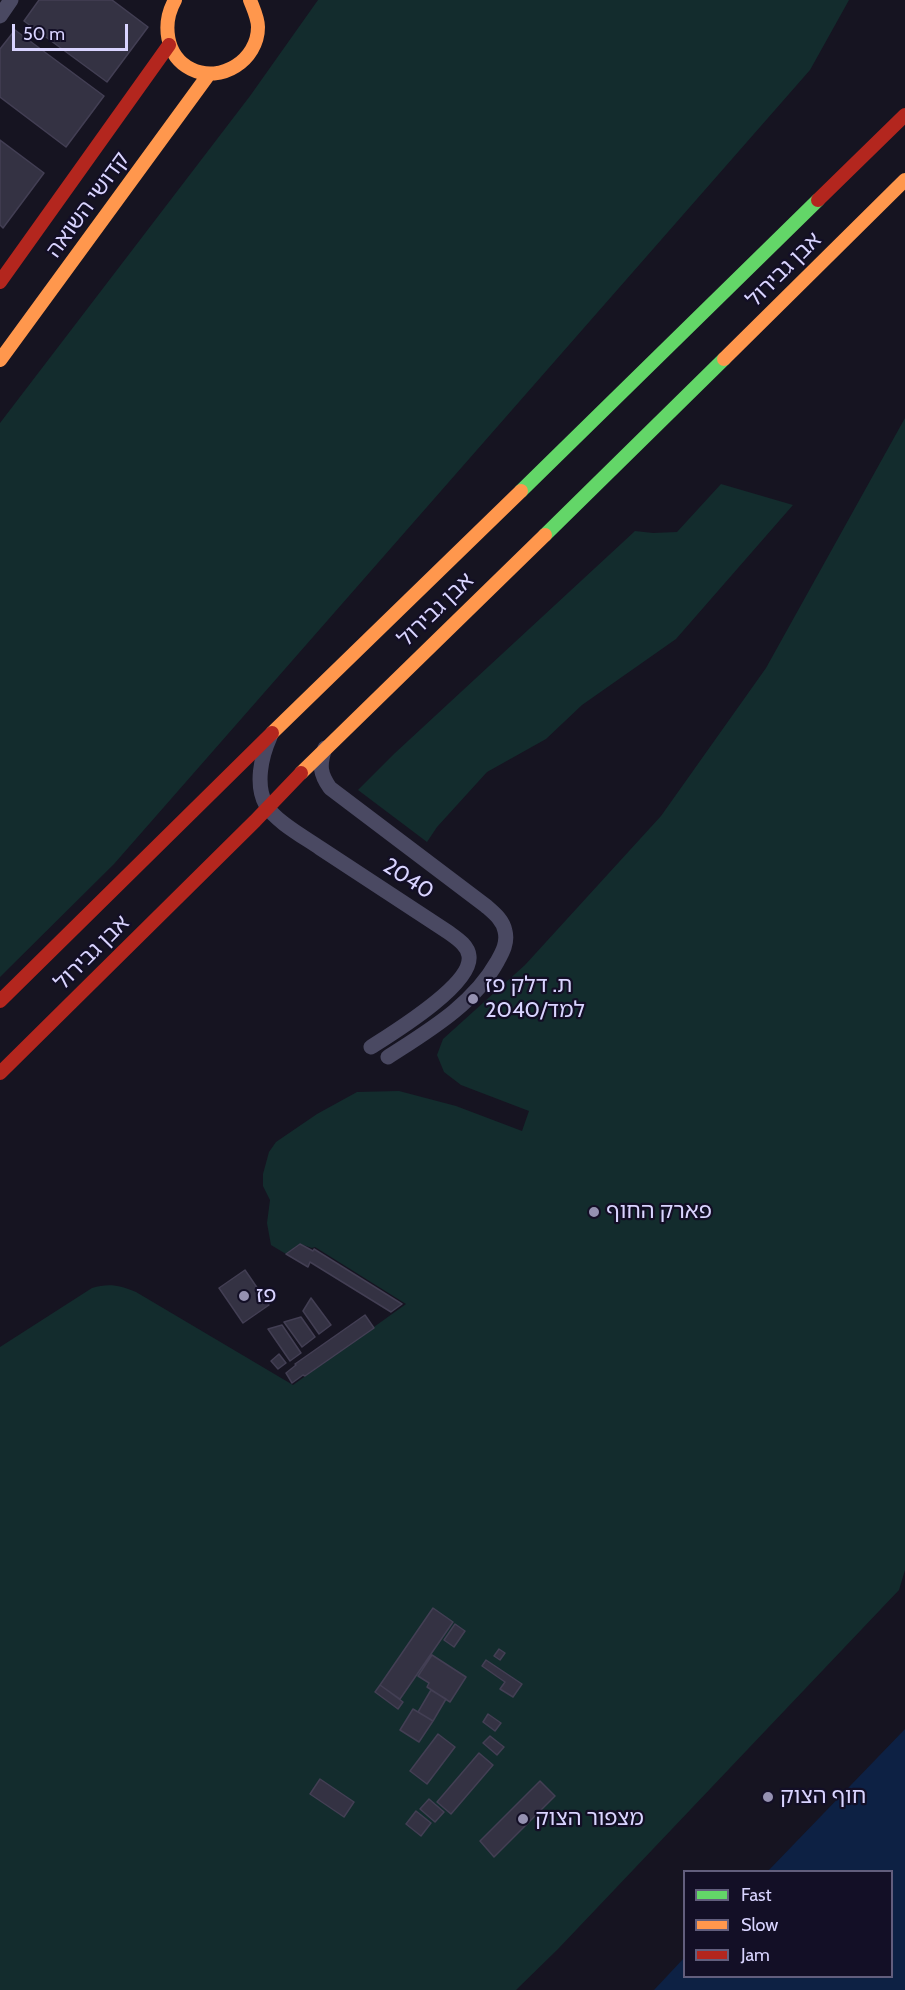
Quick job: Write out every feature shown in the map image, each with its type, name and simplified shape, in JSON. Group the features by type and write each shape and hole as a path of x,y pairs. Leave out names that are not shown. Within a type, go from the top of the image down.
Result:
{"street":[{"path":"0,16 11,0"},
{"path":"175,0 167,15 166,30 169,45 175,56 185,65 209,74 224,72 239,66 250,55 257,41 259,26 257,4"},
{"name":"קדושי השואה","path":"0,282 169,45"},
{"name":"קדושי השואה","path":"0,360 209,74"},
{"name":"אבן גבירול","path":"0,1001 217,785 650,367 905,115"},
{"name":"אבן גבירול","path":"0,1073 325,748 684,399 905,180"},
{"path":"267,807 262,796 261,776 264,755 271,735"},
{"name":"2040","path":"325,748 320,766 322,777 330,788 486,906 496,915 505,931 505,947 502,954 474,994 427,1031 388,1057"},
{"name":"2040","path":"267,807 305,838 448,932 463,943 469,954 469,962 452,988 371,1047"}],"green space":[{"path":"318,0 849,0 810,70 114,864 0,977 0,423 250,96"},
{"name":"פארק החוף","path":"905,418 905,1570 899,1590 558,1949 516,1990 0,1990 0,1347 92,1288 114,1285 136,1292 293,1385 406,1304 315,1247 300,1244 286,1254 271,1245 267,1223 270,1200 263,1186 263,1174 269,1152 276,1142 317,1114 357,1092 399,1091 456,1106 522,1131 529,1111 461,1085 444,1072 437,1055 443,1039 525,965 661,816 766,668"},
{"path":"721,484 793,505 676,639 582,705 546,739 487,772 437,827 427,842 358,790 635,531 677,532"}],"water":[{"path":"905,1729 905,1990 654,1990 683,1959 683,1978 893,1978 893,1870 769,1870"}],"building":[{"path":"39,0 112,0 148,27 107,82 24,21"},
{"path":"15,30 104,96 66,147 0,97 0,49"},
{"path":"0,140 44,173 3,228 0,225"},
{"path":"300,1244 313,1251 314,1249 402,1304 391,1312 310,1262 308,1267 286,1254"},
{"name":"פז","path":"245,1270 269,1305 243,1323 219,1288"},
{"path":"311,1298 331,1325 319,1334 303,1311"},
{"path":"365,1315 374,1328 292,1383 286,1373 295,1364"},
{"path":"301,1317 315,1337 302,1347 284,1322"},
{"path":"282,1325 301,1353 290,1361 268,1329"},
{"path":"279,1354 286,1363 278,1369 271,1361"},
{"path":"433,1608 453,1622 400,1699 380,1685"},
{"path":"455,1624 465,1631 454,1647 444,1640"},
{"path":"499,1649 505,1653 500,1660 494,1656"},
{"path":"432,1655 466,1677 450,1702 427,1687 429,1683 418,1676"},
{"path":"486,1660 522,1684 513,1697 500,1689 505,1682 482,1666"},
{"path":"380,1685 403,1702 398,1709 375,1692"},
{"path":"431,1690 446,1699 433,1721 418,1712"},
{"path":"413,1709 433,1721 419,1742 400,1730"},
{"path":"488,1714 501,1723 495,1731 483,1722"},
{"path":"438,1734 455,1747 427,1784 410,1771"},
{"path":"490,1736 504,1747 497,1755 483,1743"},
{"path":"479,1753 493,1765 451,1814 437,1802"},
{"path":"320,1779 354,1802 344,1817 310,1794"},
{"path":"540,1781 555,1796 494,1857 480,1841"},
{"path":"429,1799 444,1812 435,1822 420,1809"},
{"path":"416,1811 431,1823 421,1836 406,1824"}],"traffic: fast":[{"path":"521,491 818,200"},
{"path":"545,535 724,359"}],"traffic: slow":[{"path":"175,0 167,29 171,48 182,63 202,73 225,71 236,66 252,50 258,27 250,0"},
{"path":"0,360 209,74"},
{"path":"724,359 905,180"},
{"path":"272,733 521,491"},
{"path":"301,773 545,535"}],"traffic: jam":[{"path":"0,282 169,45"},
{"path":"818,200 905,115"},
{"path":"0,1001 272,733"},
{"path":"0,1073 301,773"}],"place":[{"name":"ת. דלק פז למד/2040","path":"473,999"},
{"name":"פארק החוף","path":"594,1212"},
{"name":"פז","path":"244,1296"},
{"name":"חוף הצוק","path":"768,1797"},
{"name":"מצפור הצוק","path":"523,1819"}]}
